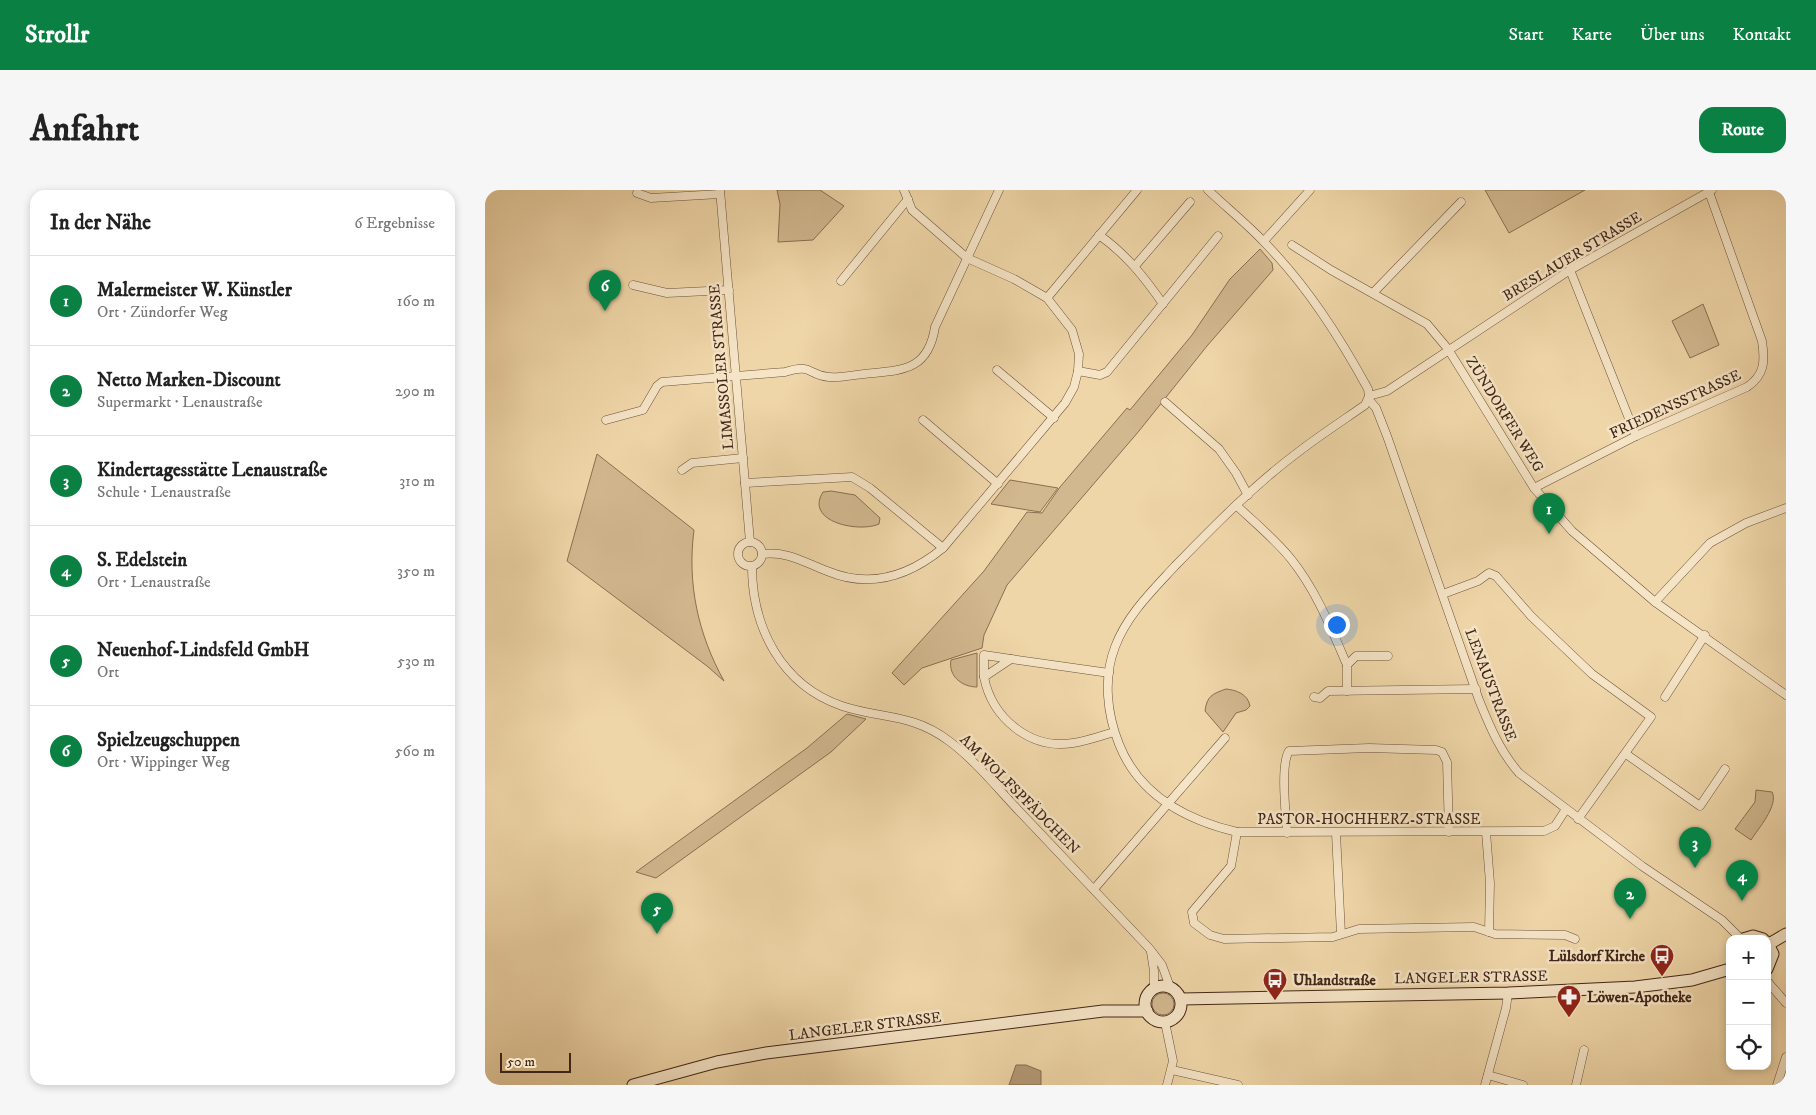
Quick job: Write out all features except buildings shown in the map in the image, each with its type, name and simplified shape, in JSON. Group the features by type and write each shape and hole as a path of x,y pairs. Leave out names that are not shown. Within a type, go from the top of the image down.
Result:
{"street":[{"path":"762,554 790,555 828,572 868,580 894,577 926,562 943,548 1054,418 1074,387 1079,371 1076,338 1068,323 1047,298 1034,289 967,258 916,214 904,190"},
{"path":"605,420 643,410 657,386 662,382 785,372 801,367 828,377 901,370 913,366 933,343 935,327 999,190"},
{"path":"1047,298 1137,190"},
{"name":"LENAUSTRASSE","path":"1208,190 1263,241 1313,300 1343,342 1376,408 1387,436 1493,736 1511,764 1519,773 1578,819 1642,866 1722,920 1738,935"},
{"path":"1263,241 1310,190"},
{"name":"BRESLAUER STRASSE","path":"1448,349 1570,270 1711,191"},
{"name":"FRIEDENSSTRASSE","path":"1535,488 1636,436 1747,387 1762,372 1765,358 1762,341 1711,191"},
{"path":"637,193 651,198 720,192"},
{"name":"LIMASSOLER STRASSE","path":"720,192 750,542"},
{"path":"841,281 908,199"},
{"path":"1135,266 1190,202"},
{"path":"1373,293 1461,202"},
{"path":"1099,235 1116,247 1135,266 1163,304"},
{"path":"1079,371 1100,375 1107,372 1218,236"},
{"name":"ZÜNDORFER WEG","path":"1292,245 1331,270 1427,324 1448,349 1535,488 1572,531 1655,602 1705,635 1786,695"},
{"path":"1570,270 1636,436"},
{"path":"633,285 655,292 675,294 729,290"},
{"name":"PASTOR-HOCHHERZ-STRASSE","path":"1448,349 1387,391 1369,397 1355,412 1295,454 1236,505 1157,585 1130,617 1114,649 1109,673 1109,700 1114,732 1122,751 1139,779 1167,804 1208,824 1237,832 1544,831 1555,826 1566,809"},
{"path":"997,370 1054,418"},
{"path":"1165,402 1219,449 1236,473 1248,495"},
{"path":"923,420 998,484"},
{"path":"682,470 692,464 743,458"},
{"path":"745,483 852,477 870,488 943,548"},
{"path":"1236,505 1276,541 1299,569 1321,607 1347,664 1347,691"},
{"path":"1655,602 1710,543 1746,523 1786,508"},
{"path":"750,542 758,546 762,554 760,560 752,566 743,564 738,555 741,546 750,542"},
{"name":"AM WOLFSPFÄDCHEN","path":"752,566 753,596 759,622 774,652 790,672 812,691 842,706 911,720 949,741 970,759 1149,948 1162,964 1170,987"},
{"path":"1443,594 1477,581 1489,573 1496,576 1531,616 1592,674 1651,717 1578,819"},
{"path":"1665,696 1705,635"},
{"path":"1109,673 984,655 984,677 987,690 995,708 1006,721 1023,734 1045,742 1063,744 1084,741 1114,732"},
{"path":"1347,664 1356,656 1388,656"},
{"path":"984,677 1011,659"},
{"path":"1314,697 1319,698 1325,691 1476,689"},
{"path":"1094,889 1225,738"},
{"path":"1287,833 1285,769 1289,751 1369,748 1436,750 1442,752 1447,762 1449,832"},
{"path":"1626,754 1700,806 1725,769"},
{"path":"1237,832 1231,866 1193,912 1193,919 1198,928 1209,935 1224,939 1333,937 1359,930 1474,927 1495,934 1565,935 1575,939"},
{"path":"1486,832 1490,883 1489,932"},
{"path":"1336,833 1341,934"},
{"path":"1771,940 1786,934"},
{"path":"1149,948 1154,971 1150,993 1147,1011 1155,1020 1165,1022 1178,1014 1181,999 1177,992 1170,987 1164,986 1150,993"},
{"name":"LANGELER STRASSE","path":"1181,999 1508,993 1635,987 1692,980 1726,970"},
{"path":"1771,986 1786,1003"},
{"name":"LANGELER STRASSE","path":"1103,1011 1150,993"},
{"path":"1485,1085 1508,993"},
{"name":"LANGELER STRASSE","path":"633,1085 669,1074 766,1053 1103,1011 1147,1011"},
{"path":"1165,1022 1173,1061 1167,1085"},
{"path":"1576,1085 1584,1050"},
{"path":"1777,1085 1786,1057"},
{"path":"1172,1070 1238,1085"},
{"path":"1488,1075 1523,1085"}],"shaded area":[{"path":"777,190 820,190 844,206 813,240 778,242 780,204"},
{"path":"1485,190 1585,190 1509,233"},
{"path":"1260,249 1272,263 1273,270 1007,585 984,635 982,648 922,668 904,685 892,673 984,571 1027,512 1042,513 1060,487 1127,408 1130,410 1192,335 1230,279"},
{"path":"1703,304 1719,345 1690,358 1672,321"},
{"path":"597,454 694,530 692,570 697,608 707,645 724,681 707,666 567,561"},
{"path":"1010,480 1058,488 1040,512 991,504"},
{"path":"831,491 855,495 880,518 879,524 859,527 847,526 827,518 821,511 819,502 823,492"},
{"path":"977,653 977,687 961,683 954,676 951,660"},
{"path":"1226,689 1234,690 1247,698 1250,706 1246,710 1236,713 1223,732 1205,711 1211,696"},
{"path":"847,714 866,719 831,752 656,878 636,872 807,748"},
{"path":"1756,790 1772,792 1773,803 1767,817 1751,840 1735,829 1755,802"},
{"path":"1163,993 1171,996 1174,1004 1171,1012 1163,1015 1155,1012 1152,1004 1155,996"},
{"path":"1016,1065 1026,1065 1041,1071 1041,1085 1009,1085"}],"place":[{"name":"Spielzeugschuppen","path":"605,311"},
{"name":"Malermeister W. Künstler","path":"1549,534"},
{"name":"Kindertagesstätte Lenaustraße","path":"1695,868"},
{"name":"S. Edelstein","path":"1742,901"},
{"name":"Netto Marken-Discount","path":"1630,919"},
{"name":"Neuenhof-Lindsfeld GmbH","path":"657,934"},
{"name":"Lülsdorf Kirche","path":"1662,977"},
{"name":"Uhlandstraße","path":"1275,1001"},
{"name":"Löwen-Apotheke","path":"1569,1018"}]}
